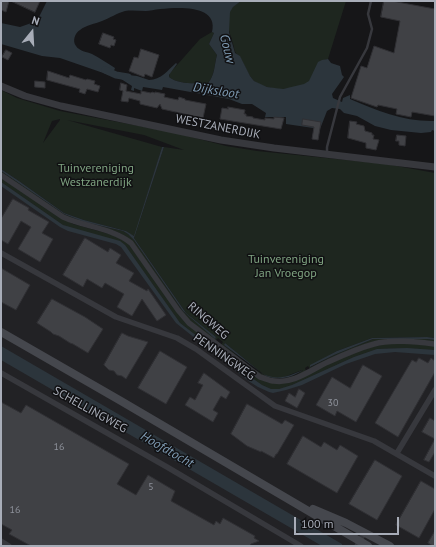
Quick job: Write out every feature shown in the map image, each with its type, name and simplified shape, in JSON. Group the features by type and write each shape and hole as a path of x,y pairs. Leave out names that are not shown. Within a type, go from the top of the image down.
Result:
{"main road":[{"path":"1,332 283,496 358,544 368,546"},
{"path":"283,496 346,524 390,546"}],"street":[{"name":"WESTZANERDIJK","path":"1,86 25,96 61,106 221,140 274,148 435,167"},
{"name":"RINGWEG","path":"1,175 63,217 73,222 115,233 125,238 131,243 178,310 189,323 260,377 274,381 283,381 296,378 328,362 375,343 419,342 435,344"},
{"name":"PENNINGWEG","path":"1,253 116,317 177,338 196,349 275,406 374,441 435,476"},
{"name":"SCHELLINGWEG","path":"1,373 160,463 291,544 301,546"},
{"path":"397,453 435,390"},
{"path":"358,544 364,533"},
{"path":"1,541 9,546"}],"lane":[{"path":"328,154 327,147 340,97 367,48 372,29 368,14 371,1"}],"shaded area":[{"path":"1,178 84,233 126,242 176,309 271,385 380,344 435,349 435,546 1,546"}],"green space":[{"path":"241,1 346,1 328,59 323,60 318,64 310,81 297,87 279,89 261,85 254,81 240,57 236,54 228,25 231,9"},
{"path":"212,32 214,33 209,44 217,55 213,73 208,83 183,82 173,80 169,77 170,73 200,39"},
{"name":"Tuinvereniging Jan Vroegop","path":"1,90 17,98 60,111 176,133 226,146 257,151 386,164 435,173 435,338 372,338 337,351 310,366 311,367 334,355 373,339 404,339 365,344 310,369 308,366 305,368 306,371 293,377 303,370 280,378 270,377 272,378 282,379 292,377 282,380 274,380 257,373 221,345 223,342 218,338 215,341 187,318 134,244 125,236 115,231 73,220 61,214 1,173 1,171 64,214 84,222 123,231 128,234 134,240 183,311 215,338 216,337 186,313 134,238 135,235 133,236 126,231 64,213 1,169","holes":["60,120 43,143 52,121","67,120 144,135 184,150 164,147 135,235 162,147","225,343 263,374 251,367 224,345"]},
{"path":"1,178 59,217 73,224 113,235 127,242 184,320 272,383 328,364 361,350 385,344 435,346 435,350 407,348 377,349 354,357 292,385 279,389 271,389 262,385 242,371 180,323 125,245 63,225 1,182"},
{"name":"Tuinvereniging Jan Vroegop","path":"404,339 427,339 435,340 435,342"}],"water":[{"name":"Gouw","path":"47,1 241,1 233,7 230,12 229,32 235,53 240,56 254,81 267,87 283,89 304,84 309,81 318,62 328,59 331,63 340,66 344,77 332,94 333,98 342,102 343,98 350,95 350,99 391,115 413,120 435,121 435,131 432,130 431,132 421,133 391,130 375,126 357,116 344,113 340,109 332,108 327,111 320,129 286,124 286,117 265,117 266,113 252,104 242,104 229,99 163,87 162,90 143,87 142,91 134,88 134,91 131,90 132,86 118,77 119,73 153,80 164,74 176,63 177,64 169,75 169,77 173,80 188,83 208,83 213,74 217,55 209,44 214,33 212,32 212,22 208,15 189,8 125,11 80,30 75,37 74,42 76,46 115,68 112,76 60,58 42,56 1,44 1,23 20,27 37,21"},
{"path":"162,147 164,147 134,238 186,313 216,337 215,339 183,311 134,240 128,234 123,231 84,222 64,214 1,171 1,169 64,213 126,231 134,236"},
{"path":"1,182 63,225 120,241 125,245 180,323 242,371 262,385 271,389 279,389 292,385 354,357 377,349 407,348 435,350 435,355 395,352 375,354 346,364 302,385 273,393 269,392 250,382 176,323 121,247 116,244 68,231 60,227 1,186"},
{"path":"372,338 435,338 435,340 373,339 334,355 310,367 310,365 337,351"},
{"path":"225,343 260,372 224,345"},
{"name":"Hoofdtocht","path":"1,346 342,544 342,546 322,546 1,360"},
{"path":"303,370 285,378 271,378 264,374 274,377 283,377"}],"building":[{"path":"1,1 9,1 6,12 1,10"},
{"path":"11,1 40,1 35,12"},
{"path":"384,1 392,1 435,9 435,116 412,112 411,117 396,114 397,109 378,105 377,107 351,98 361,66 367,68 374,46 394,53 400,21 381,17"},
{"path":"103,33 114,37 113,39 116,40 114,46 111,45 110,48 99,44"},
{"path":"141,49 159,55 152,77 145,74 144,77 129,71 134,57 138,58"},
{"path":"6,50 12,53 8,60 2,57"},
{"path":"48,71 69,78 70,75 95,81 94,84 100,86 98,92 87,89 85,94 79,92 80,89 47,80"},
{"path":"35,81 45,82 45,88 35,87"},
{"path":"121,83 127,85 126,91 141,94 141,91 151,93 155,92 165,94 164,97 178,100 179,97 185,100 206,104 203,118 162,109 160,104 157,108 140,104 140,101 129,98 128,102 121,101 123,91 120,90"},
{"path":"228,107 245,110 244,114 246,114 246,116 253,118 265,120 265,118 274,119 274,117 284,118 281,129 220,119 222,108 228,109"},
{"path":"303,119 321,122 318,140 312,139 314,127 302,125"},
{"path":"350,121 357,122 356,124 364,126 365,131 374,135 373,139 379,140 376,150 366,148 366,143 348,138"},
{"path":"397,135 406,136 405,146 399,145 399,141 396,141"},
{"path":"13,199 49,222 42,233 53,239 40,262 18,249 31,227 21,221 8,244 1,240 1,219"},
{"path":"85,238 108,252 110,248 121,255 116,263 134,273 129,281 147,291 148,289 166,315 157,321 142,299 132,316 117,307 124,294 105,283 102,288 87,279 83,287 63,275"},
{"path":"1,268 30,285 16,310 1,302"},
{"path":"52,299 85,317 103,329 88,353 53,334 37,323"},
{"path":"122,333 148,342 126,379 117,375 114,371 109,370 104,365"},
{"path":"160,351 187,367 166,404 138,388"},
{"path":"419,358 428,363 431,358 435,361 435,372 398,437 375,423 412,360 416,362"},
{"path":"363,365 382,376 356,422 337,411 335,416 316,405 332,377 350,388"},
{"path":"204,373 230,392 226,399 221,396 213,410 218,413 213,422 185,405 190,397 195,400 203,385 198,383"},
{"path":"299,389 305,393 297,408 285,401 289,393 295,397"},
{"path":"1,402 21,413 26,405 129,464 117,484 136,495 148,475 175,491 171,501 214,525 216,521 220,524 223,518 255,536 254,538 259,541 249,546 31,546 9,534 12,530 1,524"},
{"path":"247,404 282,424 285,420 294,425 274,458 247,446 231,434"},
{"path":"430,418 435,421 435,439 422,432"},
{"path":"303,436 321,447 324,442 337,450 340,445 358,456 337,493 287,464"},
{"path":"435,439 435,452 429,462 424,460"},
{"path":"375,460 402,476 377,520 349,504"},
{"path":"421,481 435,489 435,509 419,538 396,525"},
{"path":"435,531 435,546 433,546 428,543"}],"waterway":[{"name":"Dijksloot","path":"105,70 116,75 128,77"}],"park label":[{"name":"Tuinvereniging Westzanerdijk","path":"96,176"}]}
